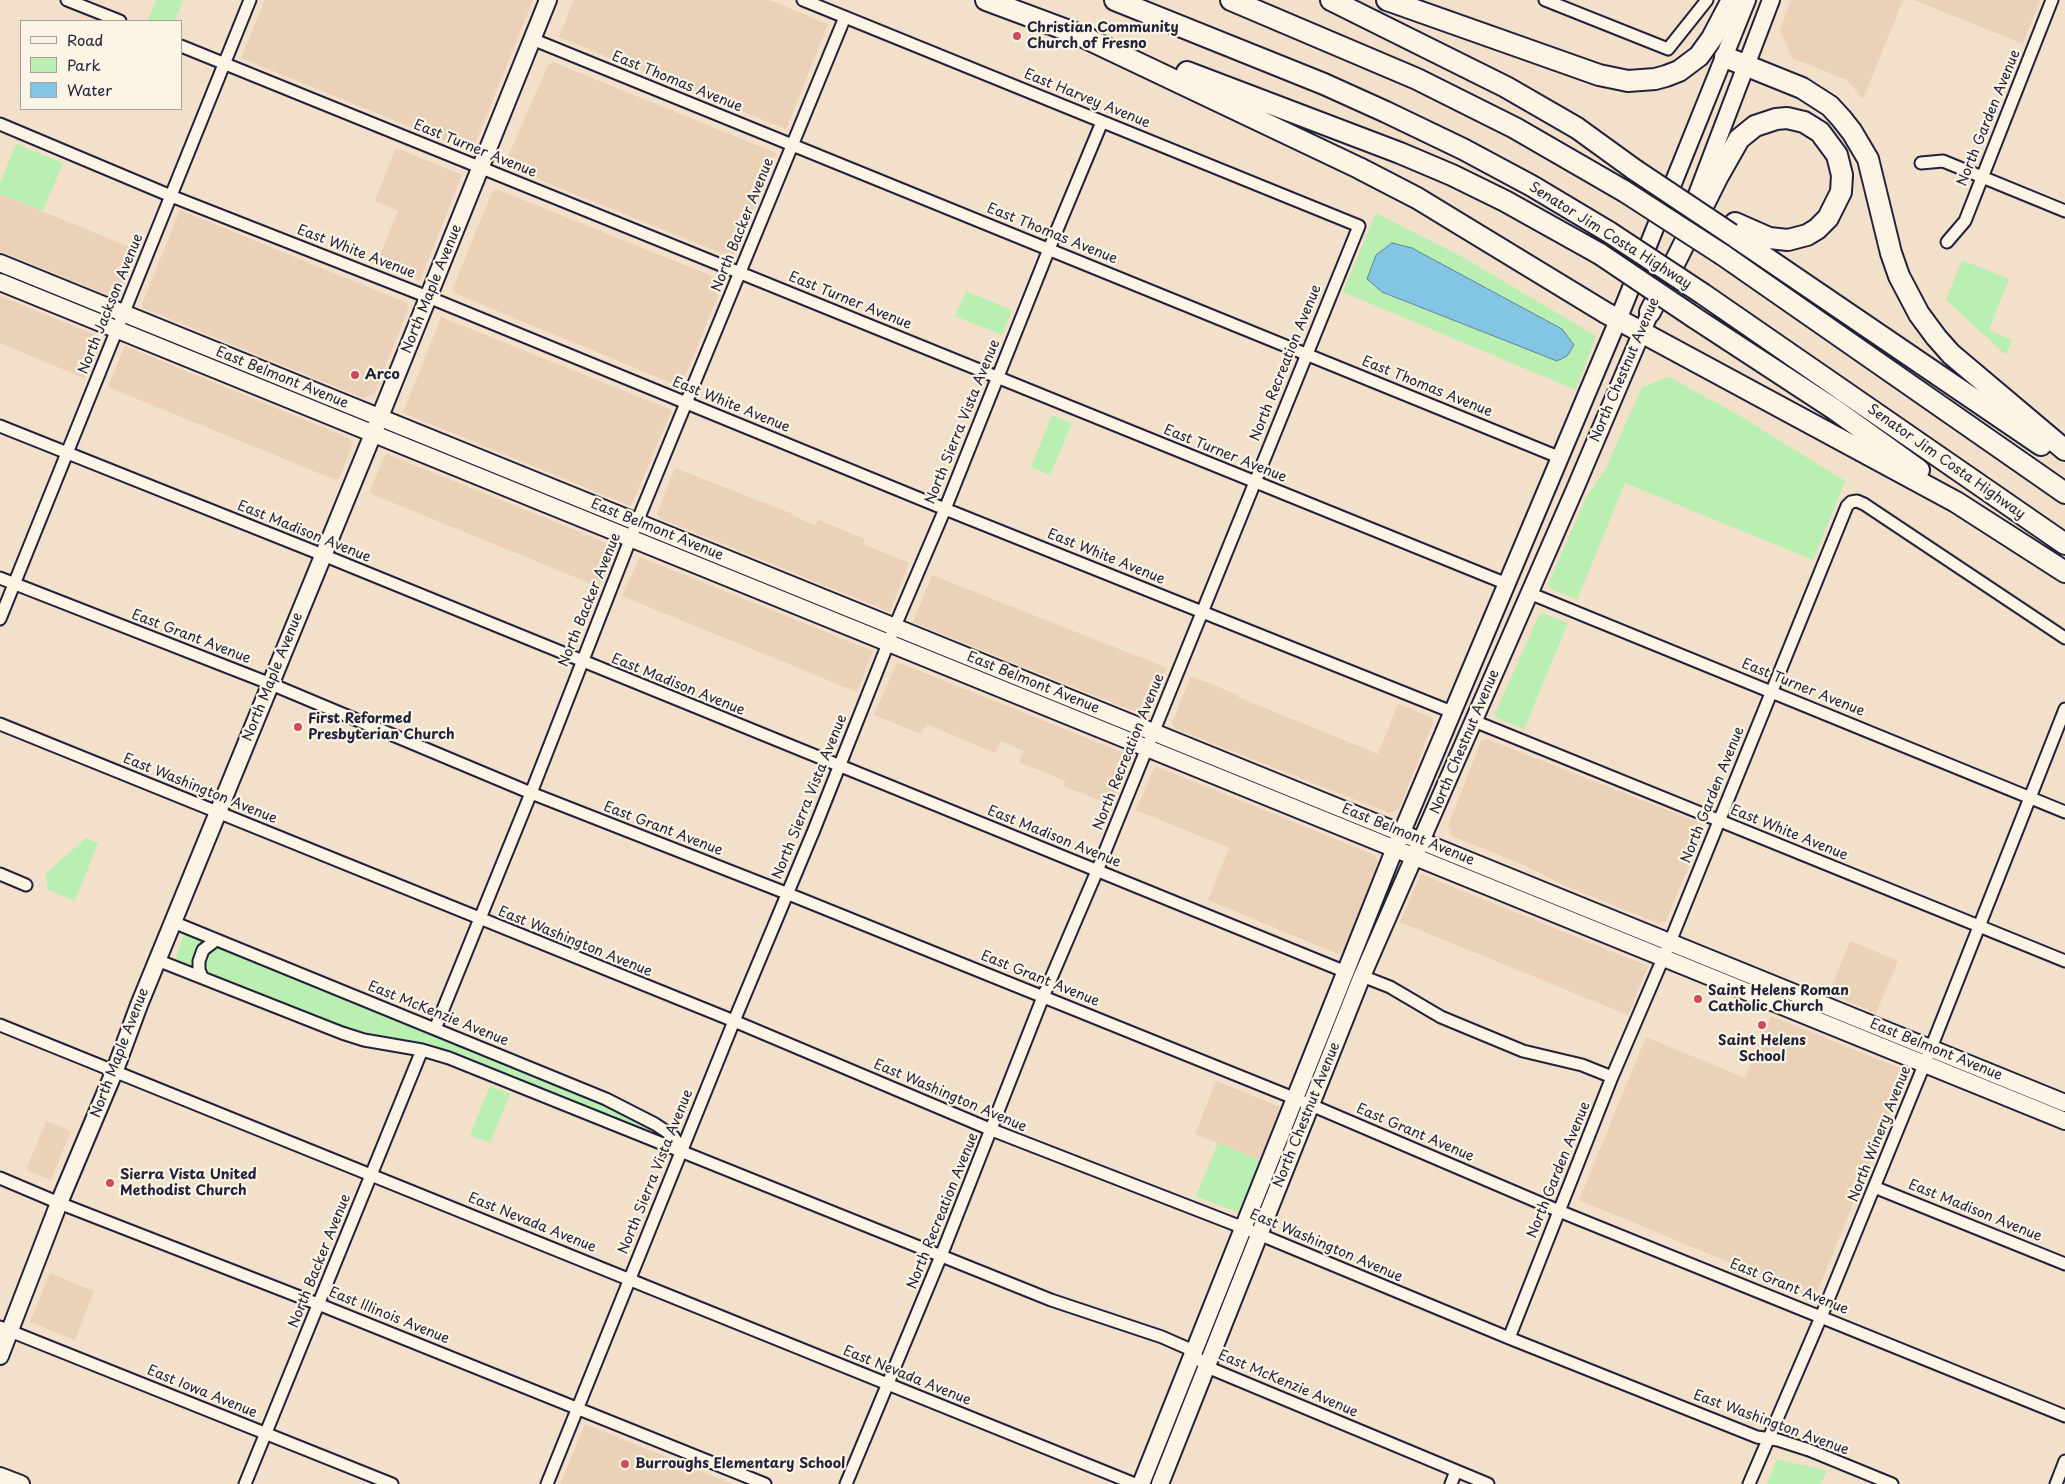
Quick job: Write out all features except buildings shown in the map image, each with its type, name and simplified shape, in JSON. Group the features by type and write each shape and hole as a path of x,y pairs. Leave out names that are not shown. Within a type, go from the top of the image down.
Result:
{"highway":[{"path":"986,0 1076,34 1146,57 1408,157 1506,201 1600,254 1834,409 2014,538"},
{"name":"Senator Jim Costa Highway","path":"1115,0 1324,84 1463,149 1532,186 1609,232 1704,294 2065,544"},
{"path":"1231,0 1417,79 1515,128 1624,191 1723,255 2065,493"},
{"path":"1331,0 1506,87 1577,128 1733,228 2065,462"},
{"path":"1387,0 1599,75 1634,81 1655,79 1679,71 1698,56 1712,38 1732,0"},
{"path":"1076,34 1325,151 1417,198 1618,320 1956,502 2065,572"},
{"path":"1725,57 1802,88 1825,102 1841,118 1868,159 1891,252 1899,276 1919,314 1936,337 1957,359 2065,450"},
{"path":"1650,312 1723,165 1739,139 1755,126 1768,120 1787,118 1804,122 1820,132 1837,155 1842,175 1841,192 1828,218 1817,229 1807,235 1788,240 1769,238 1733,228"}],"main road":[{"name":"North Maple Avenue","path":"0,1356 5,1329 60,1203 172,922 380,417 548,0"},
{"name":"North Chestnut Avenue","path":"1141,1484 1402,833 1561,458 1747,0"},
{"name":"North Chestnut Avenue","path":"1160,1484 1362,976 1642,332 1747,66 1771,0"},
{"name":"East Belmont Avenue","path":"0,263 2065,1103"},
{"name":"East Belmont Avenue","path":"0,282 2065,1121"},
{"path":"1474,721 1482,676 1511,606 1513,593 1511,587 1507,584"},
{"path":"0,1476 21,1484"}],"street":[{"path":"67,0 117,20"},
{"name":"North Jackson Avenue","path":"0,619 250,0"},
{"name":"East Harvey Avenue","path":"803,0 1359,226"},
{"path":"1545,0 1668,49 1707,0"},
{"name":"North Garden Avenue","path":"1947,242 1964,221 2052,0"},
{"name":"North Backer Avenue","path":"435,1029 531,793 637,522 741,273 791,144 845,17"},
{"name":"East Thomas Avenue","path":"532,39 1561,458"},
{"name":"East Turner Avenue","path":"182,46 1507,584"},
{"name":"North Sierra Vista Avenue","path":"547,1484 576,1408 786,893 840,767 888,643 945,509 1102,122"},
{"name":"East White Avenue","path":"0,124 171,196 428,297 945,509 1452,712"},
{"path":"1921,163 1943,161 2065,211"},
{"name":"North Recreation Avenue","path":"846,1484 941,1256 1044,997 1359,226"},
{"name":"East Madison Avenue","path":"0,426 323,555 1346,972"},
{"name":"North Garden Avenue","path":"1509,1338 1612,1076 1670,942 1844,512 1851,502 1857,501 1864,504 2065,638"},
{"name":"East Grant Avenue","path":"0,578 271,684 531,793 786,893 1311,1105 1559,1210 2065,1416"},
{"name":"East Turner Avenue","path":"1529,593 2065,812"},
{"name":"North Winery Avenue","path":"1749,1484 1821,1317 2065,709"},
{"name":"East White Avenue","path":"1474,721 2065,961"},
{"name":"East Washington Avenue","path":"0,724 480,920 734,1021 992,1130 1260,1234 1509,1338 1758,1436 1809,1450 1892,1484"},
{"path":"0,874 26,885"},
{"name":"East McKenzie Avenue","path":"172,922 606,1099 673,1136 682,1150"},
{"path":"202,977 199,970 199,961 203,950 216,940"},
{"path":"157,960 342,1033 364,1040 422,1050"},
{"path":"1362,976 1390,988 1441,1017 1523,1051 1582,1065 1612,1076"},
{"name":"East Nevada Avenue","path":"0,1025 1135,1484"},
{"name":"North Backer Avenue","path":"245,1484 422,1050"},
{"name":"East McKenzie Avenue","path":"422,1050 449,1058 671,1148 682,1150 1051,1300 1187,1348 1207,1367 1488,1484"},
{"name":"East Illinois Avenue","path":"0,1178 765,1484"},
{"name":"East Madison Avenue","path":"1874,1187 2065,1264"},
{"name":"East Iowa Avenue","path":"5,1329 392,1484"},
{"path":"2056,1484 2065,1461"},
{"path":"1451,1484 1456,1471"}],"shaded area":[{"path":"265,0 533,0 472,152 241,58"},
{"path":"574,0 769,0 828,24 786,129 559,37"},
{"path":"1791,0 1903,0 1863,99 1847,80 1792,58 1780,30"},
{"path":"1914,0 2040,0 2023,44"},
{"path":"553,62 776,153 733,258 508,167 506,161 548,65"},
{"path":"396,148 462,175 420,281 377,263 398,211 375,201"},
{"path":"495,190 724,281 681,387 454,293 453,288 491,194"},
{"path":"0,194 137,250 118,295 113,297 0,251"},
{"path":"180,210 407,303 408,310 374,394 363,398 143,308 142,304"},
{"path":"0,296 101,337 84,378 0,343"},
{"path":"441,317 672,410 631,506 403,413"},
{"path":"125,346 349,438 352,445 338,481 108,387"},
{"path":"387,454 612,545 614,550 599,587 369,493"},
{"path":"675,468 793,514 793,516 815,525 818,520 865,539 863,544 909,563 890,612 659,518 657,513"},
{"path":"640,557 873,651 857,692 622,596"},
{"path":"932,575 1167,668 1148,713 1143,715 913,622"},
{"path":"897,662 1127,754 1129,759 1111,805 1064,786 1065,781 1019,762 1024,751 1001,741 995,753 926,724 921,734 874,715"},
{"path":"1191,676 1378,754 1398,704 1431,717 1433,723 1399,809 1389,813 1174,728 1172,723"},
{"path":"1487,739 1700,823 1704,829 1666,921 1658,923 1561,884 1524,865 1452,836 1448,826 1481,741"},
{"path":"1155,766 1375,855 1379,864 1344,951 1338,954 1208,900 1229,848 1136,810"},
{"path":"1421,874 1648,966 1628,1015 1400,922"},
{"path":"1850,941 1898,961 1876,1013 1829,994"},
{"path":"1771,1016 1907,1071 1815,1298 1579,1200 1646,1037 1745,1078"},
{"path":"1216,1081 1280,1107 1260,1160 1195,1134"},
{"path":"46,1121 71,1131 51,1180 26,1170"},
{"path":"50,1273 94,1291 75,1340 30,1322"},
{"name":"Burroughs Elementary School","path":"585,1424 632,1443 733,1484 560,1484"}],"green space":[{"path":"156,0 183,0 175,20 148,20"},
{"path":"16,144 63,163 43,211 0,194 0,183"},
{"path":"1376,213 1466,259 1596,336 1576,390 1343,292"},
{"path":"1962,260 2009,279 1989,330 2012,340 2006,355 1946,300"},
{"path":"966,291 1012,310 1002,335 955,316"},
{"path":"1669,377 1735,413 1845,481 1813,560 1625,483 1577,600 1551,589 1548,584 1587,496 1606,468 1642,387"},
{"path":"1052,415 1072,423 1050,475 1031,467"},
{"path":"1542,613 1568,623 1524,729 1497,718 1495,714 1539,615"},
{"path":"86,838 98,843 75,901 47,889 45,874"},
{"path":"184,934 203,941 197,947 192,967 178,961 176,957"},
{"path":"220,948 593,1099 671,1142 435,1046 345,1028 209,973 204,966 208,952 212,949"},
{"path":"490,1086 510,1094 490,1143 470,1135"},
{"path":"1218,1143 1260,1160 1239,1213 1196,1196"},
{"path":"1777,1459 1827,1471 1821,1484 1767,1484"}],"water":[{"path":"1392,243 1412,248 1562,329 1574,345 1567,356 1557,361 1382,292 1367,279 1376,255"}],"place":[{"name":"Christian Community Church of Fresno","path":"1017,36"},
{"name":"Arco","path":"355,375"},
{"name":"First Reformed Presbyterian Church","path":"298,727"},
{"name":"Saint Helens Roman Catholic Church","path":"1698,999"},
{"name":"Saint Helens School","path":"1762,1025"},
{"name":"Sierra Vista United Methodist Church","path":"110,1183"},
{"name":"Burroughs Elementary School","path":"625,1464"}]}
